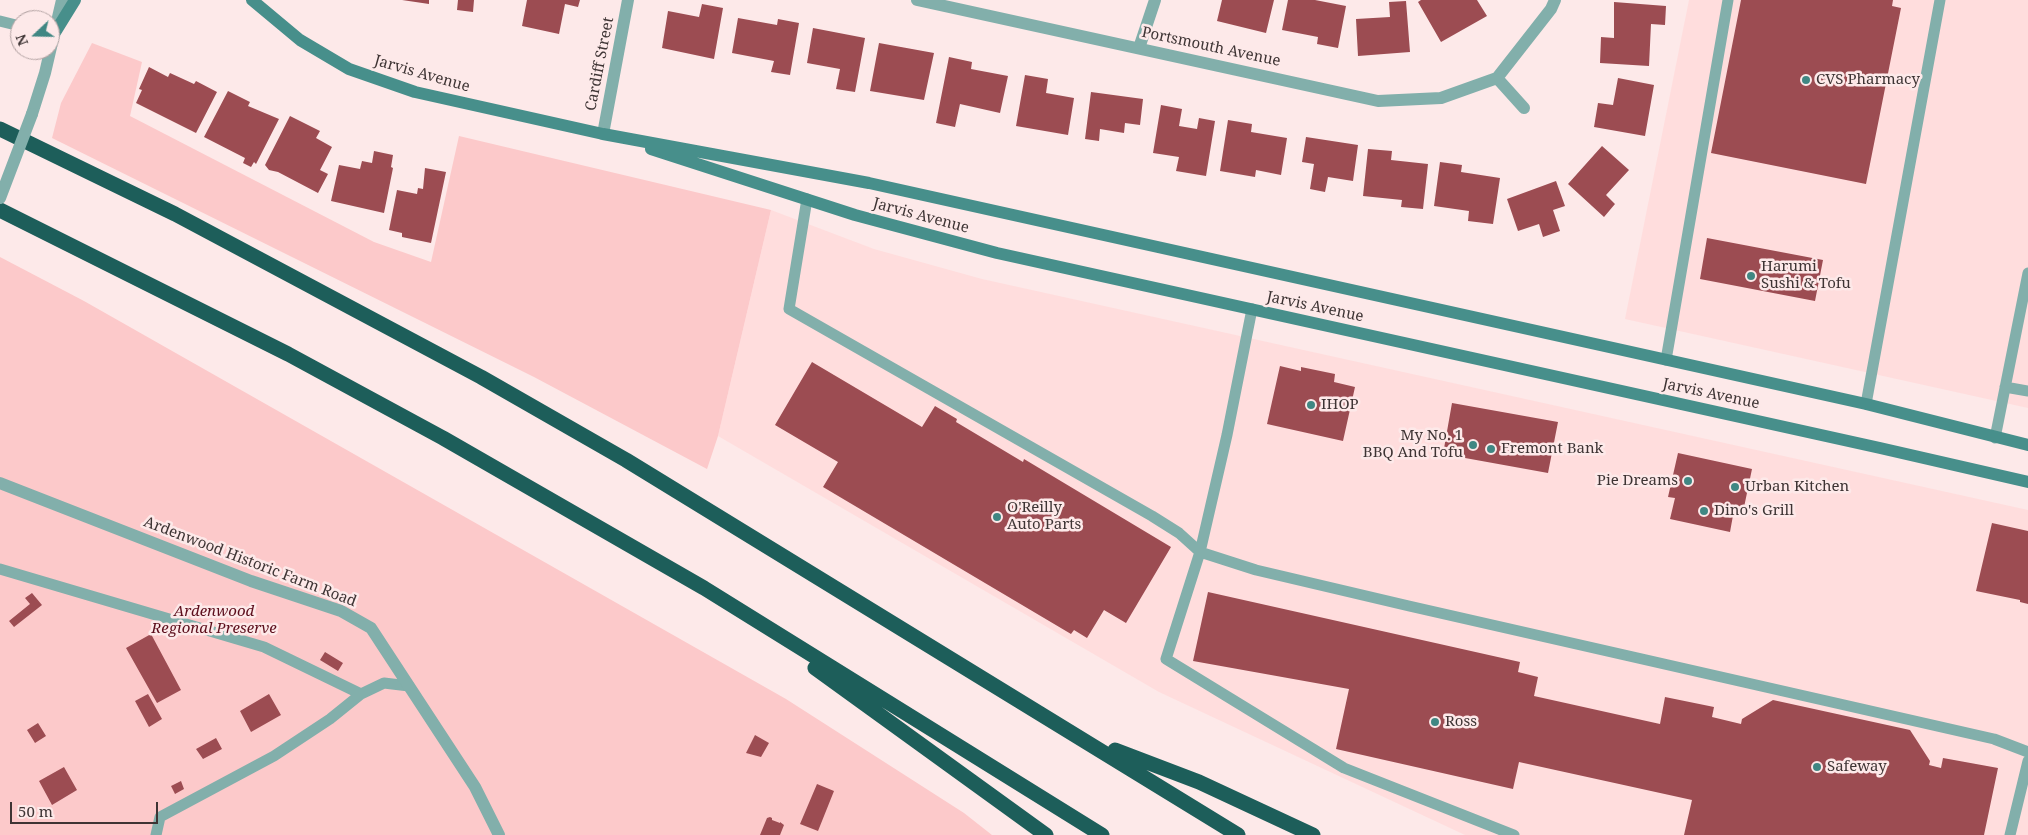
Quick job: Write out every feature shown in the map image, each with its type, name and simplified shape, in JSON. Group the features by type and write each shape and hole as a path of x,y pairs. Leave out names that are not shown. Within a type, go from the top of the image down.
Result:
{"highway":[{"path":"0,129 175,214 481,377 626,460 1081,737 1238,835"},
{"path":"0,210 288,354 443,438 704,588 1102,835"},
{"path":"704,588 1046,835"},
{"path":"1081,737 1198,782 1313,835"}],"street":[{"path":"60,23 76,0"},
{"name":"Jarvis Avenue","path":"252,0 300,40 349,69 415,92 604,134 869,182 1866,404 2028,445"},
{"name":"Cardiff Street","path":"604,134 628,0"},
{"name":"Portsmouth Avenue","path":"917,0 1378,101 1441,98 1497,78"},
{"path":"1139,48 1154,0"},
{"path":"1524,108 1497,78 1551,9 1555,0"},
{"path":"0,198 32,114 47,60"},
{"name":"Jarvis Avenue","path":"604,134 855,215 997,253 2028,482"},
{"name":"Ardenwood Historic Farm Road","path":"0,483 251,581 341,611 371,628 475,787 500,835"}],"lane":[{"path":"1666,360 1728,0"},
{"path":"1866,404 1940,0"},
{"path":"807,199 788,309 1152,516 1179,533 1200,552 1256,570 1408,606 1994,739 2028,752"},
{"path":"1995,438 2005,387 2024,314 2028,273"},
{"path":"1252,310 1227,435 1200,552 1166,659 1344,768 1514,835"},
{"path":"2005,387 2028,391"},
{"path":"0,570 264,648 360,694"},
{"path":"156,835 160,817 274,756 330,720 360,694 384,683 409,686"},
{"path":"2010,835 2028,761"}],"shaded area":[{"path":"1689,0 2028,0 2028,408 1625,319"},
{"path":"771,210 874,249 982,279 2028,510 2028,835 1465,835 1159,692 718,436"}],"green space":[{"path":"92,43 142,62 130,116 374,242 431,262 459,136 771,210 718,436 707,469 534,377 52,138 61,103"},
{"name":"Ardenwood Regional Preserve","path":"0,257 84,301 786,699 964,813 992,835 0,835"}],"building":[{"path":"402,0 429,0 429,4"},
{"path":"458,0 474,0 473,12 457,10"},
{"path":"527,0 580,0 578,7 565,4 559,34 522,26"},
{"path":"1222,0 1274,0 1266,33 1217,21"},
{"path":"1288,0 1315,0 1346,6 1338,48 1317,44 1318,37 1282,30"},
{"path":"1421,0 1477,0 1487,16 1441,42 1418,2"},
{"name":"CVS Pharmacy","path":"1741,0 1893,0 1892,6 1901,8 1866,184 1711,153"},
{"path":"1406,1 1410,52 1358,56 1356,19 1390,17 1389,2"},
{"path":"1614,2 1666,6 1665,25 1651,24 1649,66 1600,63 1601,37 1614,38"},
{"path":"702,4 723,8 714,59 662,48 668,11 699,17"},
{"path":"738,18 777,25 778,19 799,23 790,75 771,72 774,61 732,53"},
{"path":"813,28 865,38 855,92 836,89 840,69 807,63"},
{"path":"879,43 934,53 924,100 870,91"},
{"path":"949,57 972,62 971,69 1008,76 1000,113 960,104 955,127 936,123"},
{"path":"149,67 168,77 170,73 194,84 196,81 217,92 196,133 136,103 142,90 139,89"},
{"path":"1025,75 1048,79 1046,93 1074,98 1068,135 1016,126"},
{"path":"1618,78 1654,85 1645,136 1594,127 1598,103 1613,105"},
{"path":"228,91 250,102 248,106 279,119 256,164 254,162 251,167 243,163 245,158 204,137"},
{"path":"1091,92 1143,99 1140,125 1125,123 1124,133 1100,129 1099,141 1085,139"},
{"path":"1161,105 1182,109 1179,126 1197,129 1199,118 1215,121 1206,176 1176,171 1179,157 1153,153"},
{"path":"290,116 320,131 316,138 332,147 320,170 328,174 318,193 278,172 269,170 265,165"},
{"path":"1228,120 1252,124 1251,132 1287,138 1281,175 1256,170 1255,177 1220,171"},
{"path":"1306,137 1358,145 1353,181 1328,177 1325,192 1310,189 1314,164 1302,162"},
{"path":"1602,146 1629,170 1606,195 1615,204 1604,217 1568,184"},
{"path":"1368,149 1392,151 1391,160 1428,164 1423,209 1401,207 1402,200 1363,196"},
{"path":"374,151 393,155 391,167 393,168 384,213 331,201 339,165 360,169 362,161 372,163"},
{"path":"1440,162 1462,165 1461,172 1500,178 1493,224 1468,221 1469,211 1434,206"},
{"path":"425,168 446,172 431,243 402,237 402,233 389,230 397,190 417,194 418,188 423,189"},
{"path":"1556,181 1565,206 1553,210 1560,231 1543,237 1539,224 1518,231 1507,199"},
{"path":"1707,238 1823,260 1815,301 1700,279"},
{"name":"O'Reilly Auto Parts","path":"812,362 922,427 935,406 957,419 956,422 1023,462 1024,459 1171,547 1126,623 1104,610 1087,638 1074,630 1071,634 823,487 838,462 775,425"},
{"name":"IHOP","path":"1280,366 1301,371 1301,367 1335,374 1334,382 1355,387 1343,441 1267,424"},
{"path":"1452,403 1558,422 1548,473 1443,454"},
{"path":"1678,453 1752,469 1743,512 1734,510 1730,532 1670,519 1675,498 1668,497"},
{"path":"1992,523 2028,531 2028,604 2020,602 2020,600 1976,591"},
{"path":"1208,592 1520,662 1518,672 1538,677 1534,696 1660,724 1665,697 1714,707 1712,717 1741,724 1742,719 1773,700 1910,730 1930,761 1929,765 1941,768 1943,758 1998,768 1984,835 1684,835 1692,800 1519,762 1513,789 1336,749 1349,689 1193,661"},
{"path":"32,593 42,605 14,627 9,621 30,604 25,598"},
{"path":"151,634 181,690 157,703 126,648"},
{"path":"325,652 343,663 338,671 320,660"},
{"path":"148,694 162,719 149,727 135,701"},
{"path":"269,694 281,715 251,732 240,711"},
{"path":"38,723 46,736 35,743 27,730"},
{"path":"755,735 769,743 761,757 746,753"},
{"path":"216,738 222,749 203,759 196,749"},
{"path":"64,767 77,790 52,805 39,781"},
{"path":"181,781 184,789 175,794 171,786"},
{"path":"817,784 834,791 818,831 800,824"},
{"path":"770,817 772,820 784,825 780,835 760,835 767,818"}],"place":[{"name":"CVS Pharmacy","path":"1806,80"},
{"name":"Harumi Sushi & Tofu","path":"1751,276"},
{"name":"IHOP","path":"1311,405"},
{"name":"My No. 1 BBQ And Tofu","path":"1473,445"},
{"name":"Fremont Bank","path":"1491,449"},
{"name":"Pie Dreams","path":"1688,481"},
{"name":"Urban Kitchen","path":"1735,487"},
{"name":"Dino's Grill","path":"1704,511"},
{"name":"O'Reilly Auto Parts","path":"997,517"},
{"name":"Ross","path":"1435,722"},
{"name":"Safeway","path":"1817,767"}]}
